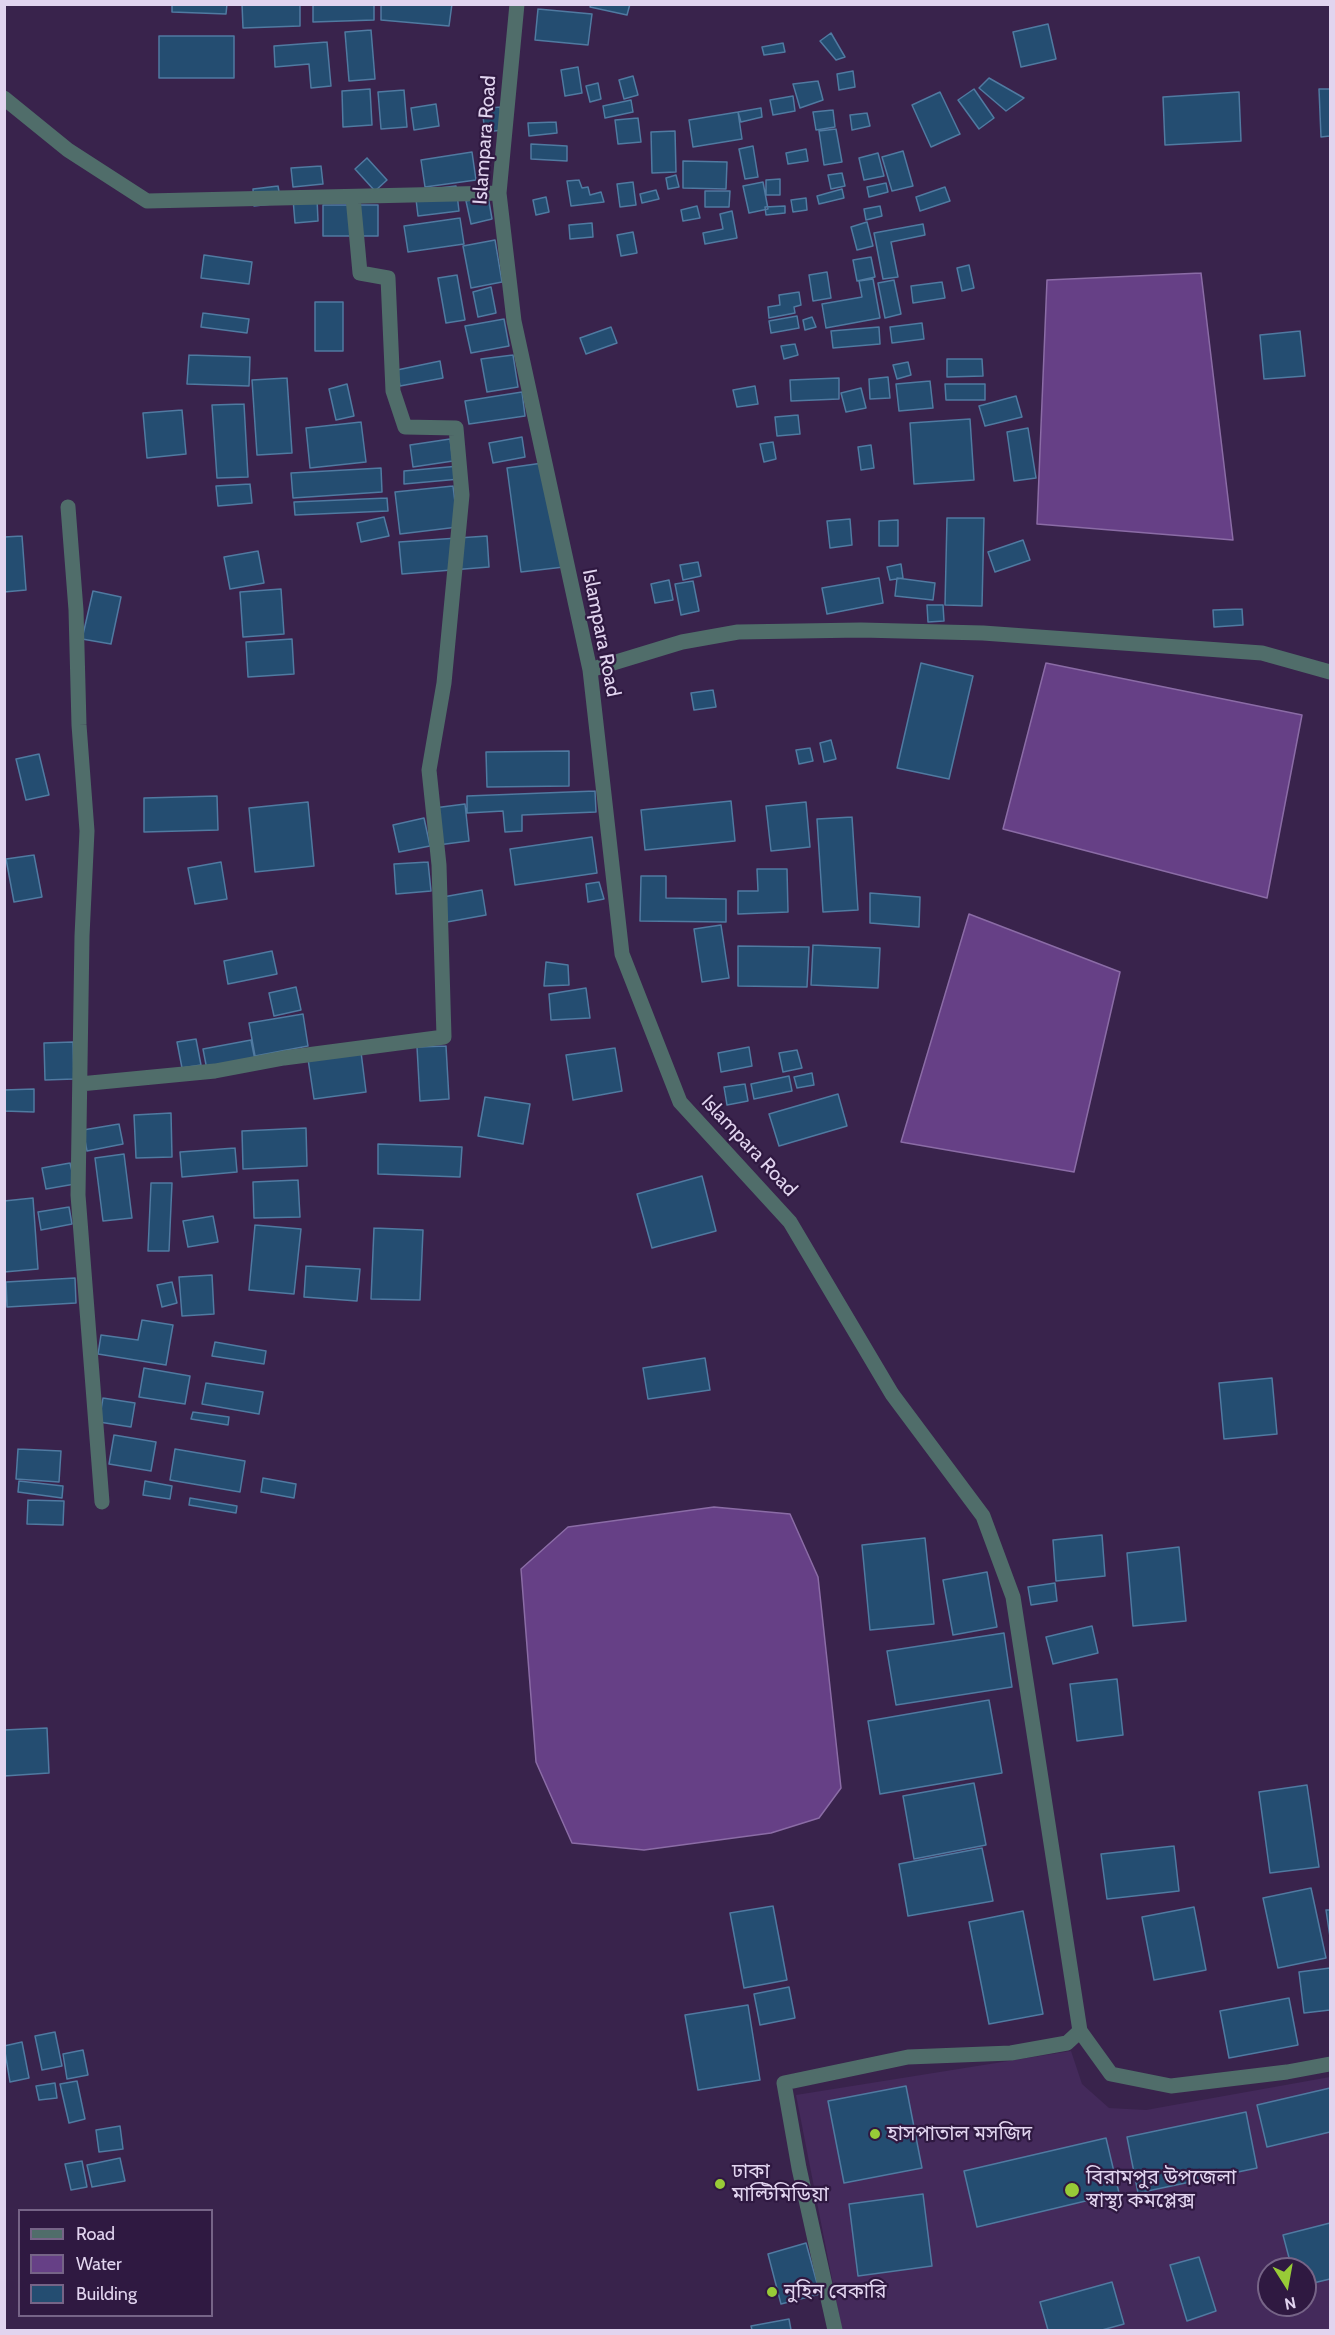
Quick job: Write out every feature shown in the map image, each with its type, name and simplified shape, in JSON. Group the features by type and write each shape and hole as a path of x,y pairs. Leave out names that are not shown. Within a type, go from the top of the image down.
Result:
{"street":[{"name":"Islampara Road","path":"517,4 499,193 514,321 590,670 622,954 680,1102 790,1222 892,1394 983,1516 1013,1597 1080,2031"},
{"path":"4,98 68,150 147,201 499,193"},
{"path":"80,1084 215,1071 284,1058 444,1037 439,865 429,770 444,683 462,495 456,428 405,427 393,391 388,278 360,273 352,197"},
{"path":"68,507 76,610 87,831 78,1195 102,1502"},
{"path":"590,670 682,642 738,632 861,630 983,633 1262,653 1330,672"},
{"path":"835,2331 799,2168 784,2083 908,2057 1011,2053 1066,2043 1080,2031 1111,2074 1171,2086 1287,2072 1330,2064"}],"shaded area":[{"name":"বিরামপুর উপজেলা স্বাস্থ্য কমপ্লেক্স","path":"1071,2051 1082,2084 1109,2108 1146,2110 1330,2077 1330,2330 842,2330 796,2095"}],"water":[{"path":"1201,273 1233,540 1037,524 1047,280"},
{"path":"1046,663 1302,715 1267,898 1003,829"},
{"path":"969,914 1120,972 1074,1172 901,1142"},
{"path":"714,1507 790,1514 818,1577 841,1788 819,1818 771,1833 644,1850 572,1843 536,1762 521,1569 568,1527"}],"building":[{"path":"172,4 227,4 226,14 172,12"},
{"path":"242,4 300,4 300,26 243,28"},
{"path":"313,4 374,4 374,20 313,22"},
{"path":"381,4 452,4 449,26 381,20"},
{"path":"591,4 630,4 627,15 590,7"},
{"path":"538,9 592,14 588,45 535,40"},
{"path":"1048,24 1056,59 1021,67 1013,32"},
{"path":"371,30 375,79 349,81 345,32"},
{"path":"831,33 845,57 836,60 820,41"},
{"path":"159,36 234,36 234,78 159,78"},
{"path":"327,42 331,86 311,88 309,64 275,67 274,46"},
{"path":"783,43 785,52 764,55 762,47"},
{"path":"578,67 582,93 565,96 561,70"},
{"path":"853,71 855,87 839,90 837,74"},
{"path":"633,76 638,95 624,99 619,80"},
{"path":"989,78 1024,98 1006,111 979,88"},
{"path":"818,81 823,100 800,108 793,84"},
{"path":"598,83 601,99 590,102 586,86"},
{"path":"370,89 372,125 343,127 342,91"},
{"path":"974,89 994,118 979,129 958,100"},
{"path":"1319,89 1330,89 1330,136 1321,137"},
{"path":"404,90 407,127 381,129 378,92"},
{"path":"940,92 960,134 931,147 912,105"},
{"path":"1239,92 1241,141 1165,145 1163,97"},
{"path":"793,96 795,111 773,115 770,100"},
{"path":"631,100 633,112 605,118 603,106"},
{"path":"436,104 439,126 414,130 411,108"},
{"path":"500,107 503,130 485,132 482,109"},
{"path":"761,108 762,117 741,122 738,112"},
{"path":"833,110 835,127 816,130 813,112"},
{"path":"738,112 742,139 693,147 689,120"},
{"path":"867,113 870,126 852,130 850,115"},
{"path":"638,118 641,142 618,144 615,120"},
{"path":"556,122 557,133 529,136 528,123"},
{"path":"836,129 842,162 824,165 819,131"},
{"path":"675,131 676,172 652,173 651,132"},
{"path":"531,144 567,146 567,161 531,159"},
{"path":"753,146 758,177 745,179 739,149"},
{"path":"806,149 808,161 788,164 786,153"},
{"path":"903,151 913,186 892,191 882,157"},
{"path":"472,152 476,180 425,187 421,160"},
{"path":"878,153 884,176 864,180 859,158"},
{"path":"367,158 387,180 375,191 355,169"},
{"path":"683,161 727,162 726,189 683,188"},
{"path":"321,166 323,184 293,187 291,168"},
{"path":"842,173 845,186 831,189 828,175"},
{"path":"676,175 679,187 668,189 666,178"},
{"path":"780,179 780,195 766,195 766,180"},
{"path":"579,180 582,188 588,187 590,195 601,192 604,202 571,206 567,181"},
{"path":"633,182 636,205 620,207 617,184"},
{"path":"763,182 768,209 749,213 743,186"},
{"path":"886,183 888,192 869,197 867,187"},
{"path":"278,186 281,203 254,206 253,189"},
{"path":"456,186 459,211 418,216 415,191"},
{"path":"945,187 950,201 920,211 916,197"},
{"path":"842,189 844,198 819,204 817,196"},
{"path":"656,190 659,199 642,203 640,194"},
{"path":"705,191 730,191 729,207 705,207"},
{"path":"488,196 492,219 471,224 466,201"},
{"path":"546,197 549,212 536,215 533,200"},
{"path":"317,198 318,221 295,223 293,199"},
{"path":"806,198 807,210 793,212 791,200"},
{"path":"323,205 378,205 378,236 323,236"},
{"path":"697,206 700,218 683,221 681,210"},
{"path":"785,206 785,213 766,215 765,207"},
{"path":"880,206 882,216 866,220 864,209"},
{"path":"732,211 737,238 705,244 703,233 723,229 720,214"},
{"path":"460,218 464,244 408,252 404,226"},
{"path":"867,222 873,246 857,250 851,227"},
{"path":"592,223 593,237 570,239 569,225"},
{"path":"923,224 925,235 891,242 898,277 883,279 874,233"},
{"path":"633,232 637,253 621,256 617,235"},
{"path":"495,240 502,282 471,288 463,246"},
{"path":"204,255 252,262 249,284 201,278"},
{"path":"871,257 875,277 857,281 853,260"},
{"path":"969,265 974,288 962,291 957,268"},
{"path":"827,272 831,298 813,301 809,275"},
{"path":"457,275 465,320 446,323 438,278"},
{"path":"873,279 880,318 826,328 822,304 862,297 859,281"},
{"path":"894,280 901,314 885,318 878,283"},
{"path":"942,282 945,298 913,303 911,286"},
{"path":"491,287 496,313 478,317 473,292"},
{"path":"799,292 801,305 794,307 795,313 769,318 768,307 780,305 779,295"},
{"path":"315,302 343,302 343,351 315,351"},
{"path":"203,313 249,319 247,333 201,327"},
{"path":"797,316 799,328 771,333 769,321"},
{"path":"812,317 816,327 805,330 803,320"},
{"path":"504,319 509,346 471,353 465,326"},
{"path":"922,323 924,339 892,343 890,327"},
{"path":"611,327 617,343 586,354 580,338"},
{"path":"879,327 880,344 833,348 831,331"},
{"path":"1300,331 1305,376 1264,379 1260,335"},
{"path":"795,344 798,355 784,359 781,346"},
{"path":"189,355 250,357 249,386 187,384"},
{"path":"513,355 518,387 487,392 481,359"},
{"path":"947,359 982,359 983,376 947,377"},
{"path":"440,361 443,378 400,386 397,370"},
{"path":"908,362 911,375 897,379 893,365"},
{"path":"888,377 890,398 870,399 869,379"},
{"path":"287,378 292,453 257,455 252,380"},
{"path":"839,378 839,399 791,401 790,380"},
{"path":"930,381 933,408 899,411 896,384"},
{"path":"347,384 354,416 336,420 329,389"},
{"path":"945,384 985,384 985,400 946,400"},
{"path":"755,386 758,404 737,407 733,390"},
{"path":"861,388 866,408 846,412 841,393"},
{"path":"522,392 525,416 469,424 465,401"},
{"path":"1016,396 1022,417 985,426 979,406"},
{"path":"244,404 248,477 217,478 212,405"},
{"path":"182,410 186,454 147,458 143,413"},
{"path":"798,415 800,434 777,436 775,417"},
{"path":"970,419 974,480 914,484 910,423"},
{"path":"361,422 366,462 310,468 306,428"},
{"path":"1028,428 1036,478 1014,481 1007,432"},
{"path":"522,437 525,457 493,463 489,443"},
{"path":"450,439 453,461 413,467 410,445"},
{"path":"773,442 776,459 764,462 760,444"},
{"path":"871,445 874,468 861,470 858,447"},
{"path":"550,462 564,567 521,572 507,468"},
{"path":"459,466 460,479 404,484 404,471"},
{"path":"381,468 382,492 293,498 291,473"},
{"path":"250,484 252,503 218,506 216,486"},
{"path":"453,486 458,527 400,534 395,492"},
{"path":"387,498 388,511 295,515 294,502"},
{"path":"384,517 389,536 361,542 357,523"},
{"path":"947,518 984,518 982,606 945,605"},
{"path":"850,519 852,545 830,548 827,521"},
{"path":"898,520 898,546 879,546 879,521"},
{"path":"22,536 26,590 4,592 4,537"},
{"path":"487,536 489,567 402,574 399,542"},
{"path":"1023,540 1030,560 995,572 988,552"},
{"path":"258,551 264,583 230,589 224,557"},
{"path":"698,562 701,576 683,580 680,565"},
{"path":"901,564 903,578 890,580 887,567"},
{"path":"879,578 883,603 827,614 822,588"},
{"path":"897,578 935,583 933,600 895,596"},
{"path":"669,580 673,600 655,603 651,584"},
{"path":"693,581 699,611 681,615 675,584"},
{"path":"281,589 284,634 243,637 240,592"},
{"path":"93,591 121,597 111,644 82,639"},
{"path":"927,605 943,605 944,621 928,622"},
{"path":"1242,609 1243,625 1214,627 1213,610"},
{"path":"292,639 294,674 248,677 246,642"},
{"path":"921,663 973,676 949,779 897,768"},
{"path":"713,690 716,707 694,710 691,693"},
{"path":"831,740 836,759 824,762 820,743"},
{"path":"810,748 813,761 799,764 796,750"},
{"path":"569,751 569,786 487,787 486,752"},
{"path":"39,754 49,795 26,800 16,759"},
{"path":"595,791 596,812 522,815 522,831 505,832 503,811 467,813 467,796"},
{"path":"217,796 218,830 144,832 144,798"},
{"path":"731,801 735,841 645,850 641,810"},
{"path":"308,802 314,866 255,872 249,808"},
{"path":"806,802 810,847 771,851 766,806"},
{"path":"465,804 469,841 438,845 434,808"},
{"path":"852,817 858,910 823,912 817,819"},
{"path":"424,818 430,846 399,852 393,825"},
{"path":"592,837 597,873 515,885 510,849"},
{"path":"34,855 42,897 14,902 6,859"},
{"path":"221,862 227,899 195,904 188,868"},
{"path":"428,862 431,891 396,894 394,864"},
{"path":"757,869 787,869 788,912 738,914 738,891 758,891"},
{"path":"641,876 666,876 666,898 726,899 726,922 640,921"},
{"path":"599,882 604,899 588,902 586,884"},
{"path":"482,890 486,915 447,922 443,897"},
{"path":"870,893 920,897 919,927 870,923"},
{"path":"721,925 729,978 702,982 694,929"},
{"path":"813,945 880,948 878,988 811,985"},
{"path":"738,946 809,947 807,987 738,986"},
{"path":"272,951 277,974 228,984 224,961"},
{"path":"546,962 568,965 569,985 544,986"},
{"path":"296,987 301,1010 274,1016 269,993"},
{"path":"586,988 590,1018 551,1020 549,994"},
{"path":"303,1014 308,1046 255,1056 249,1023"},
{"path":"196,1039 201,1065 182,1068 177,1042"},
{"path":"251,1040 255,1060 207,1070 203,1049"},
{"path":"73,1042 74,1079 45,1080 44,1043"},
{"path":"446,1046 449,1099 420,1101 417,1047"},
{"path":"749,1047 752,1066 721,1072 718,1053"},
{"path":"615,1048 622,1091 573,1100 566,1055"},
{"path":"797,1050 802,1068 783,1072 779,1053"},
{"path":"361,1052 366,1092 314,1099 308,1059"},
{"path":"812,1073 814,1085 797,1088 794,1077"},
{"path":"789,1076 792,1091 754,1099 751,1084"},
{"path":"745,1084 748,1101 727,1105 724,1087"},
{"path":"34,1089 34,1112 4,1111 4,1090"},
{"path":"838,1094 847,1126 779,1146 769,1114"},
{"path":"485,1097 530,1104 523,1144 478,1136"},
{"path":"171,1113 172,1157 136,1158 134,1115"},
{"path":"119,1124 123,1144 87,1151 83,1130"},
{"path":"306,1128 307,1166 243,1169 242,1131"},
{"path":"378,1144 462,1147 460,1177 378,1174"},
{"path":"235,1148 237,1172 182,1177 180,1152"},
{"path":"124,1154 132,1218 103,1221 95,1158"},
{"path":"70,1163 75,1184 46,1189 42,1168"},
{"path":"702,1176 716,1231 652,1248 637,1194"},
{"path":"298,1180 300,1217 254,1218 253,1182"},
{"path":"151,1183 172,1183 169,1251 148,1251"},
{"path":"33,1198 38,1269 4,1272 4,1201"},
{"path":"69,1207 72,1224 41,1230 38,1212"},
{"path":"213,1216 218,1242 188,1247 183,1221"},
{"path":"255,1225 301,1229 294,1294 249,1290"},
{"path":"374,1228 423,1230 420,1300 371,1299"},
{"path":"306,1266 360,1269 357,1301 304,1297"},
{"path":"212,1275 214,1314 182,1316 179,1277"},
{"path":"75,1278 76,1303 7,1307 6,1282"},
{"path":"172,1282 177,1303 162,1307 157,1285"},
{"path":"142,1320 173,1325 166,1365 98,1354 101,1335 138,1340"},
{"path":"215,1342 266,1351 264,1364 212,1356"},
{"path":"705,1358 710,1390 648,1399 643,1368"},
{"path":"144,1368 190,1376 185,1404 139,1397"},
{"path":"1272,1378 1277,1434 1224,1439 1219,1383"},
{"path":"206,1383 263,1392 259,1414 202,1404"},
{"path":"103,1398 135,1403 131,1427 99,1422"},
{"path":"193,1412 229,1417 228,1425 191,1419"},
{"path":"114,1435 156,1442 151,1471 109,1464"},
{"path":"18,1449 61,1451 59,1482 16,1479"},
{"path":"175,1449 245,1461 240,1492 170,1480"},
{"path":"263,1478 296,1484 294,1498 261,1492"},
{"path":"19,1481 63,1486 62,1498 18,1492"},
{"path":"145,1481 172,1486 170,1499 143,1495"},
{"path":"190,1498 237,1506 236,1513 189,1505"},
{"path":"28,1500 64,1501 63,1525 27,1524"},
{"path":"1102,1535 1105,1576 1056,1581 1053,1540"},
{"path":"925,1538 934,1624 870,1630 862,1545"},
{"path":"1179,1547 1186,1621 1133,1626 1127,1553"},
{"path":"987,1572 997,1627 953,1635 943,1580"},
{"path":"1055,1583 1057,1601 1031,1605 1028,1587"},
{"path":"1092,1626 1098,1653 1053,1664 1046,1637"},
{"path":"1004,1633 1012,1687 896,1705 887,1651"},
{"path":"1117,1679 1123,1735 1077,1741 1070,1684"},
{"path":"989,1700 1002,1773 880,1794 868,1721"},
{"path":"47,1728 49,1773 4,1776 4,1730"},
{"path":"974,1783 986,1845 914,1859 903,1796"},
{"path":"1307,1785 1319,1867 1270,1873 1259,1792"},
{"path":"1174,1846 1179,1891 1107,1899 1101,1854"},
{"path":"982,1848 993,1901 908,1916 899,1864"},
{"path":"1311,1888 1326,1958 1278,1968 1263,1898"},
{"path":"773,1906 787,1980 744,1988 730,1913"},
{"path":"1194,1907 1206,1970 1154,1980 1142,1917"},
{"path":"1326,1910 1330,1910 1330,1937"},
{"path":"1023,1911 1043,2014 989,2024 969,1922"},
{"path":"1330,1968 1330,2010 1304,2013 1299,1972"},
{"path":"789,1987 795,2018 760,2025 754,1994"},
{"path":"1289,1998 1298,2045 1229,2058 1220,2011"},
{"path":"748,2005 760,2080 698,2090 685,2015"},
{"path":"55,2032 62,2066 42,2070 35,2036"},
{"path":"22,2042 29,2078 10,2082 4,2046"},
{"path":"83,2050 88,2075 67,2079 63,2054"},
{"path":"77,2081 85,2119 69,2123 60,2084"},
{"path":"55,2083 57,2098 39,2100 36,2086"},
{"name":"হাসপাতাল মসজিদ","path":"906,2086 922,2168 844,2183 828,2101"},
{"path":"1330,2088 1330,2132 1267,2147 1257,2105"},
{"path":"1246,2112 1257,2168 1138,2193 1127,2137"},
{"path":"120,2126 123,2149 99,2152 96,2130"},
{"path":"1106,2138 1119,2193 977,2227 964,2171"},
{"path":"120,2158 125,2181 92,2187 87,2165"},
{"path":"82,2161 87,2187 71,2190 65,2164"},
{"path":"923,2194 932,2266 858,2276 849,2204"},
{"path":"1330,2223 1330,2279 1317,2282 1317,2257 1289,2257 1283,2235"},
{"path":"806,2243 820,2294 781,2304 768,2254"},
{"path":"1199,2257 1216,2311 1187,2321 1170,2265"},
{"path":"1112,2282 1124,2324 1102,2330 1048,2330 1040,2302"},
{"path":"789,2319 791,2330 752,2330 751,2326"}],"place":[{"name":"হাসপাতাল মসজিদ","path":"875,2134"},
{"name":"ঢাকা মাল্টিমিডিয়া","path":"720,2184"},
{"name":"বিরামপুর উপজেলা স্বাস্থ্য কমপ্লেক্স","path":"1072,2190"},
{"name":"নুহিন বেকারি","path":"772,2292"}]}
